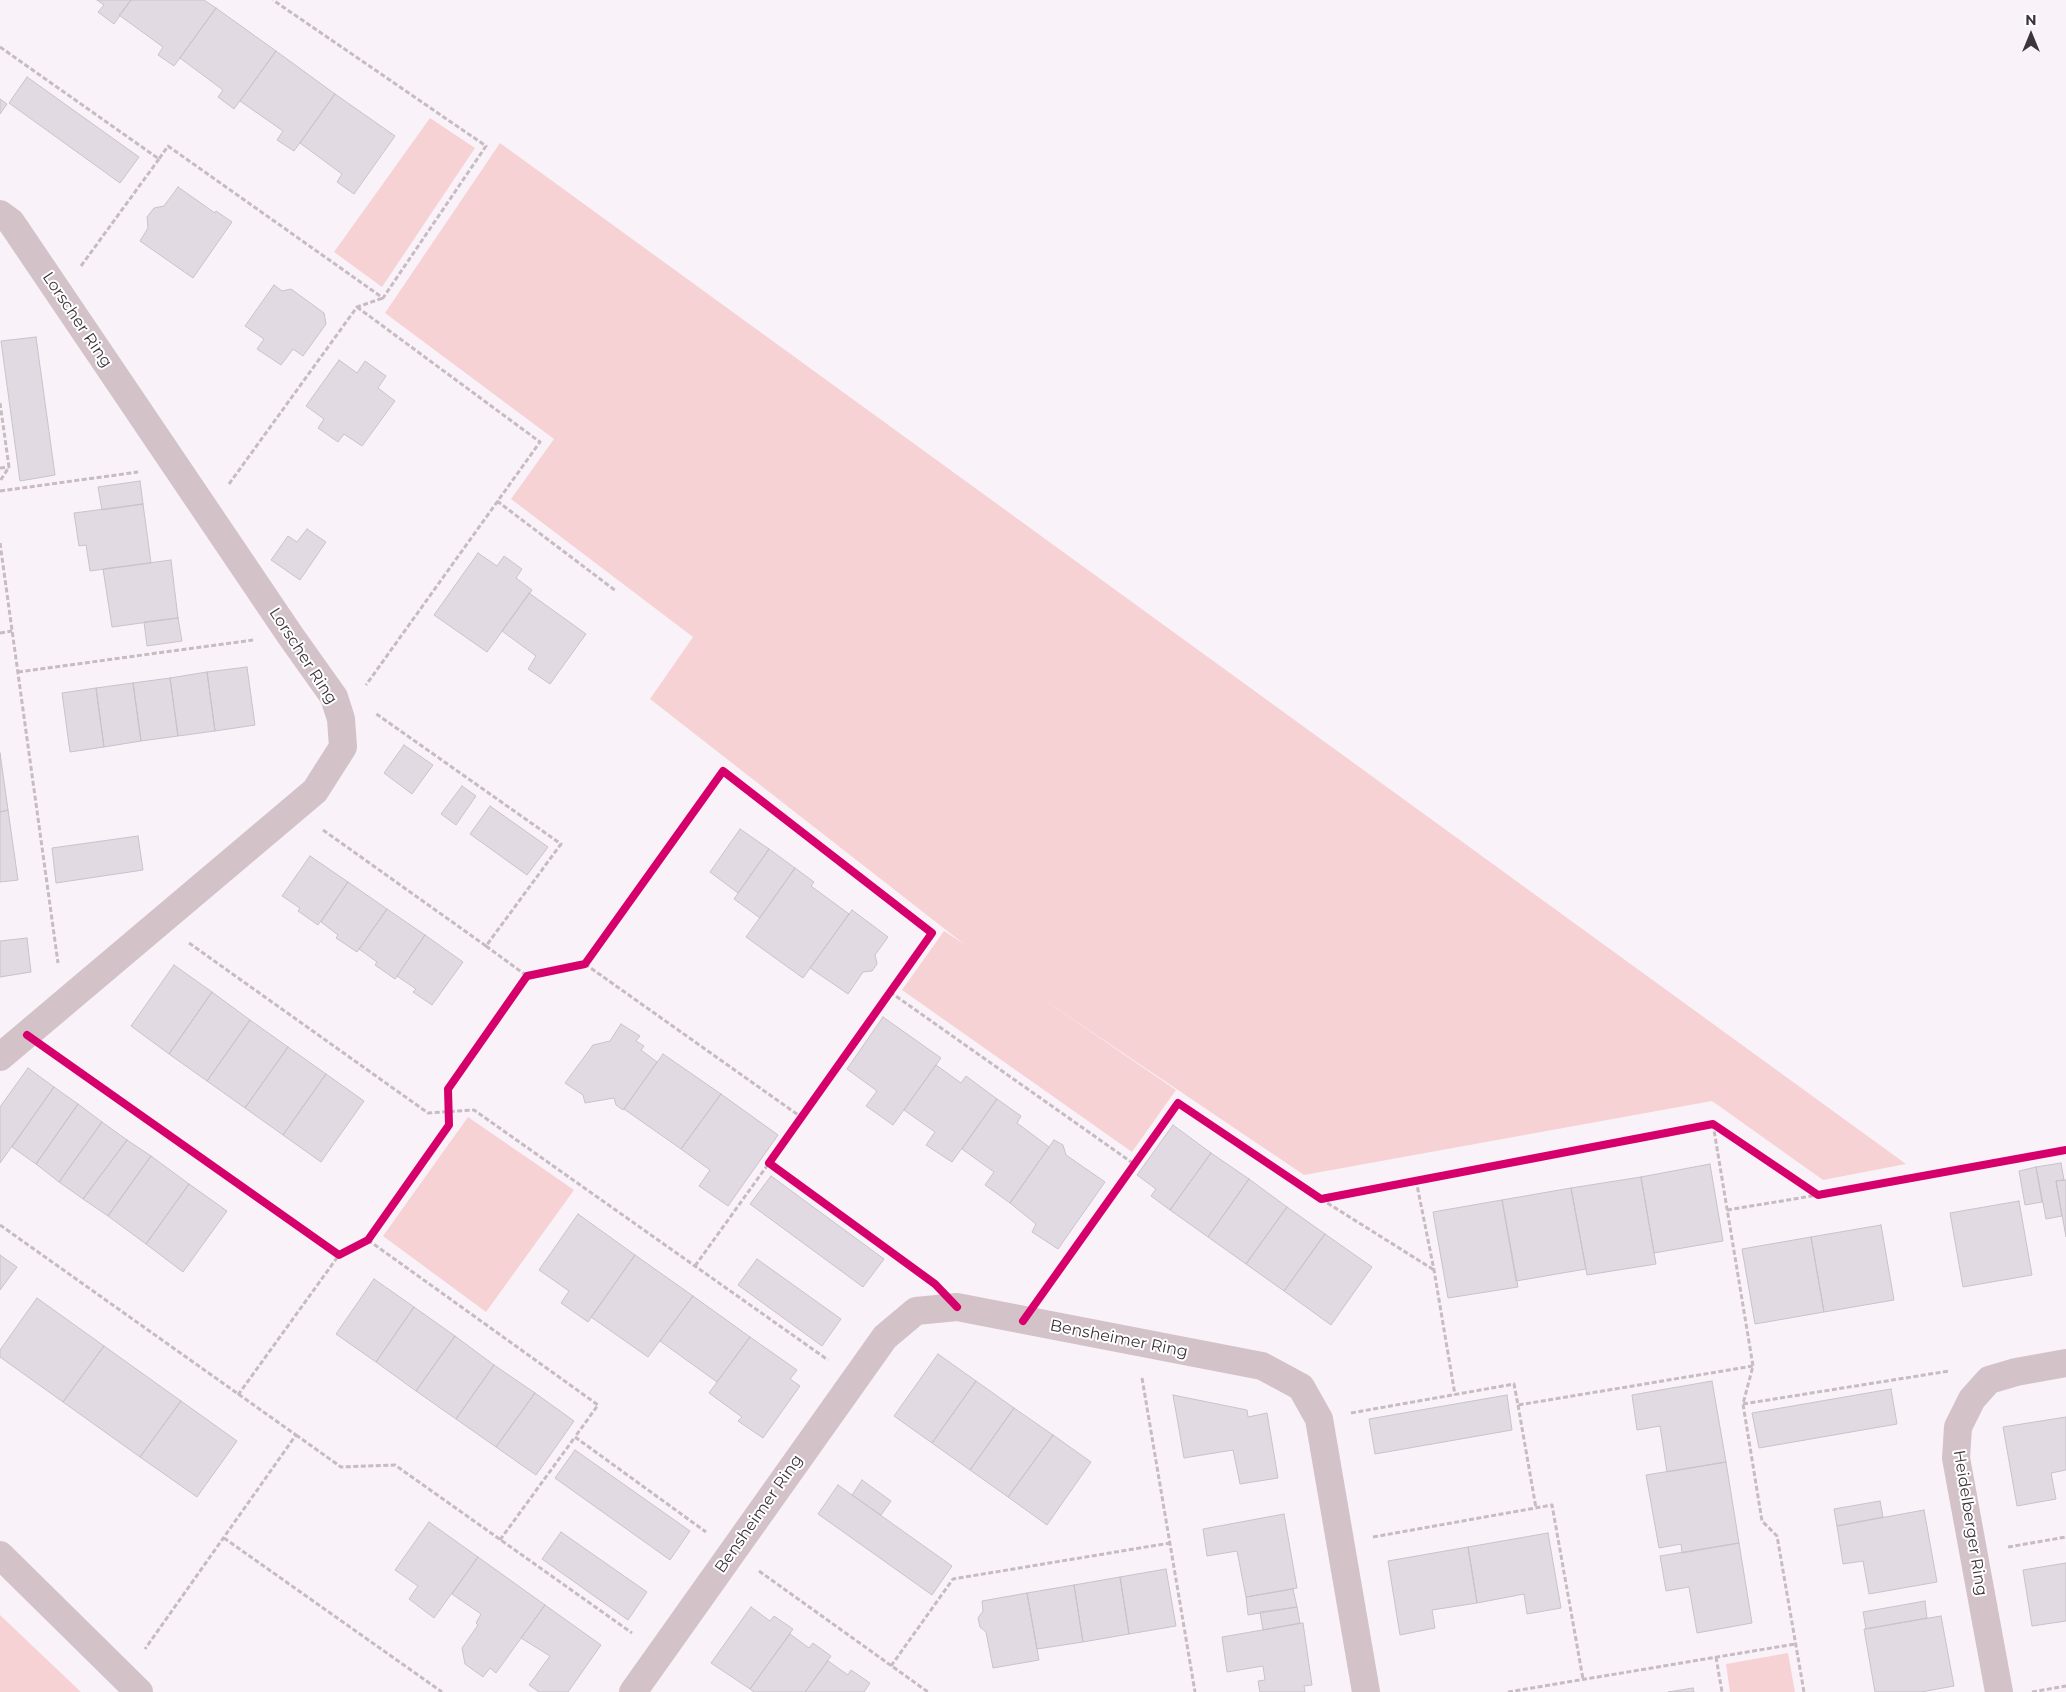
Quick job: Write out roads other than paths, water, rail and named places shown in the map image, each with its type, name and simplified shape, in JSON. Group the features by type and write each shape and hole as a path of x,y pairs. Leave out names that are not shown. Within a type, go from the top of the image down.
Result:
{"street":[{"name":"Lorscher Ring","path":"0,214 11,222 290,635 334,697 348,709 343,747 316,792 0,1057"},
{"name":"Bensheimer Ring","path":"633,1692 885,1337 916,1311 957,1307 1262,1366 1301,1387 1319,1419 1366,1692"},
{"name":"Heidelberger Ring","path":"1999,1692 1956,1458 1958,1427 1972,1399 1989,1380 2016,1372 2066,1363"},
{"path":"0,1555 132,1685"}]}
